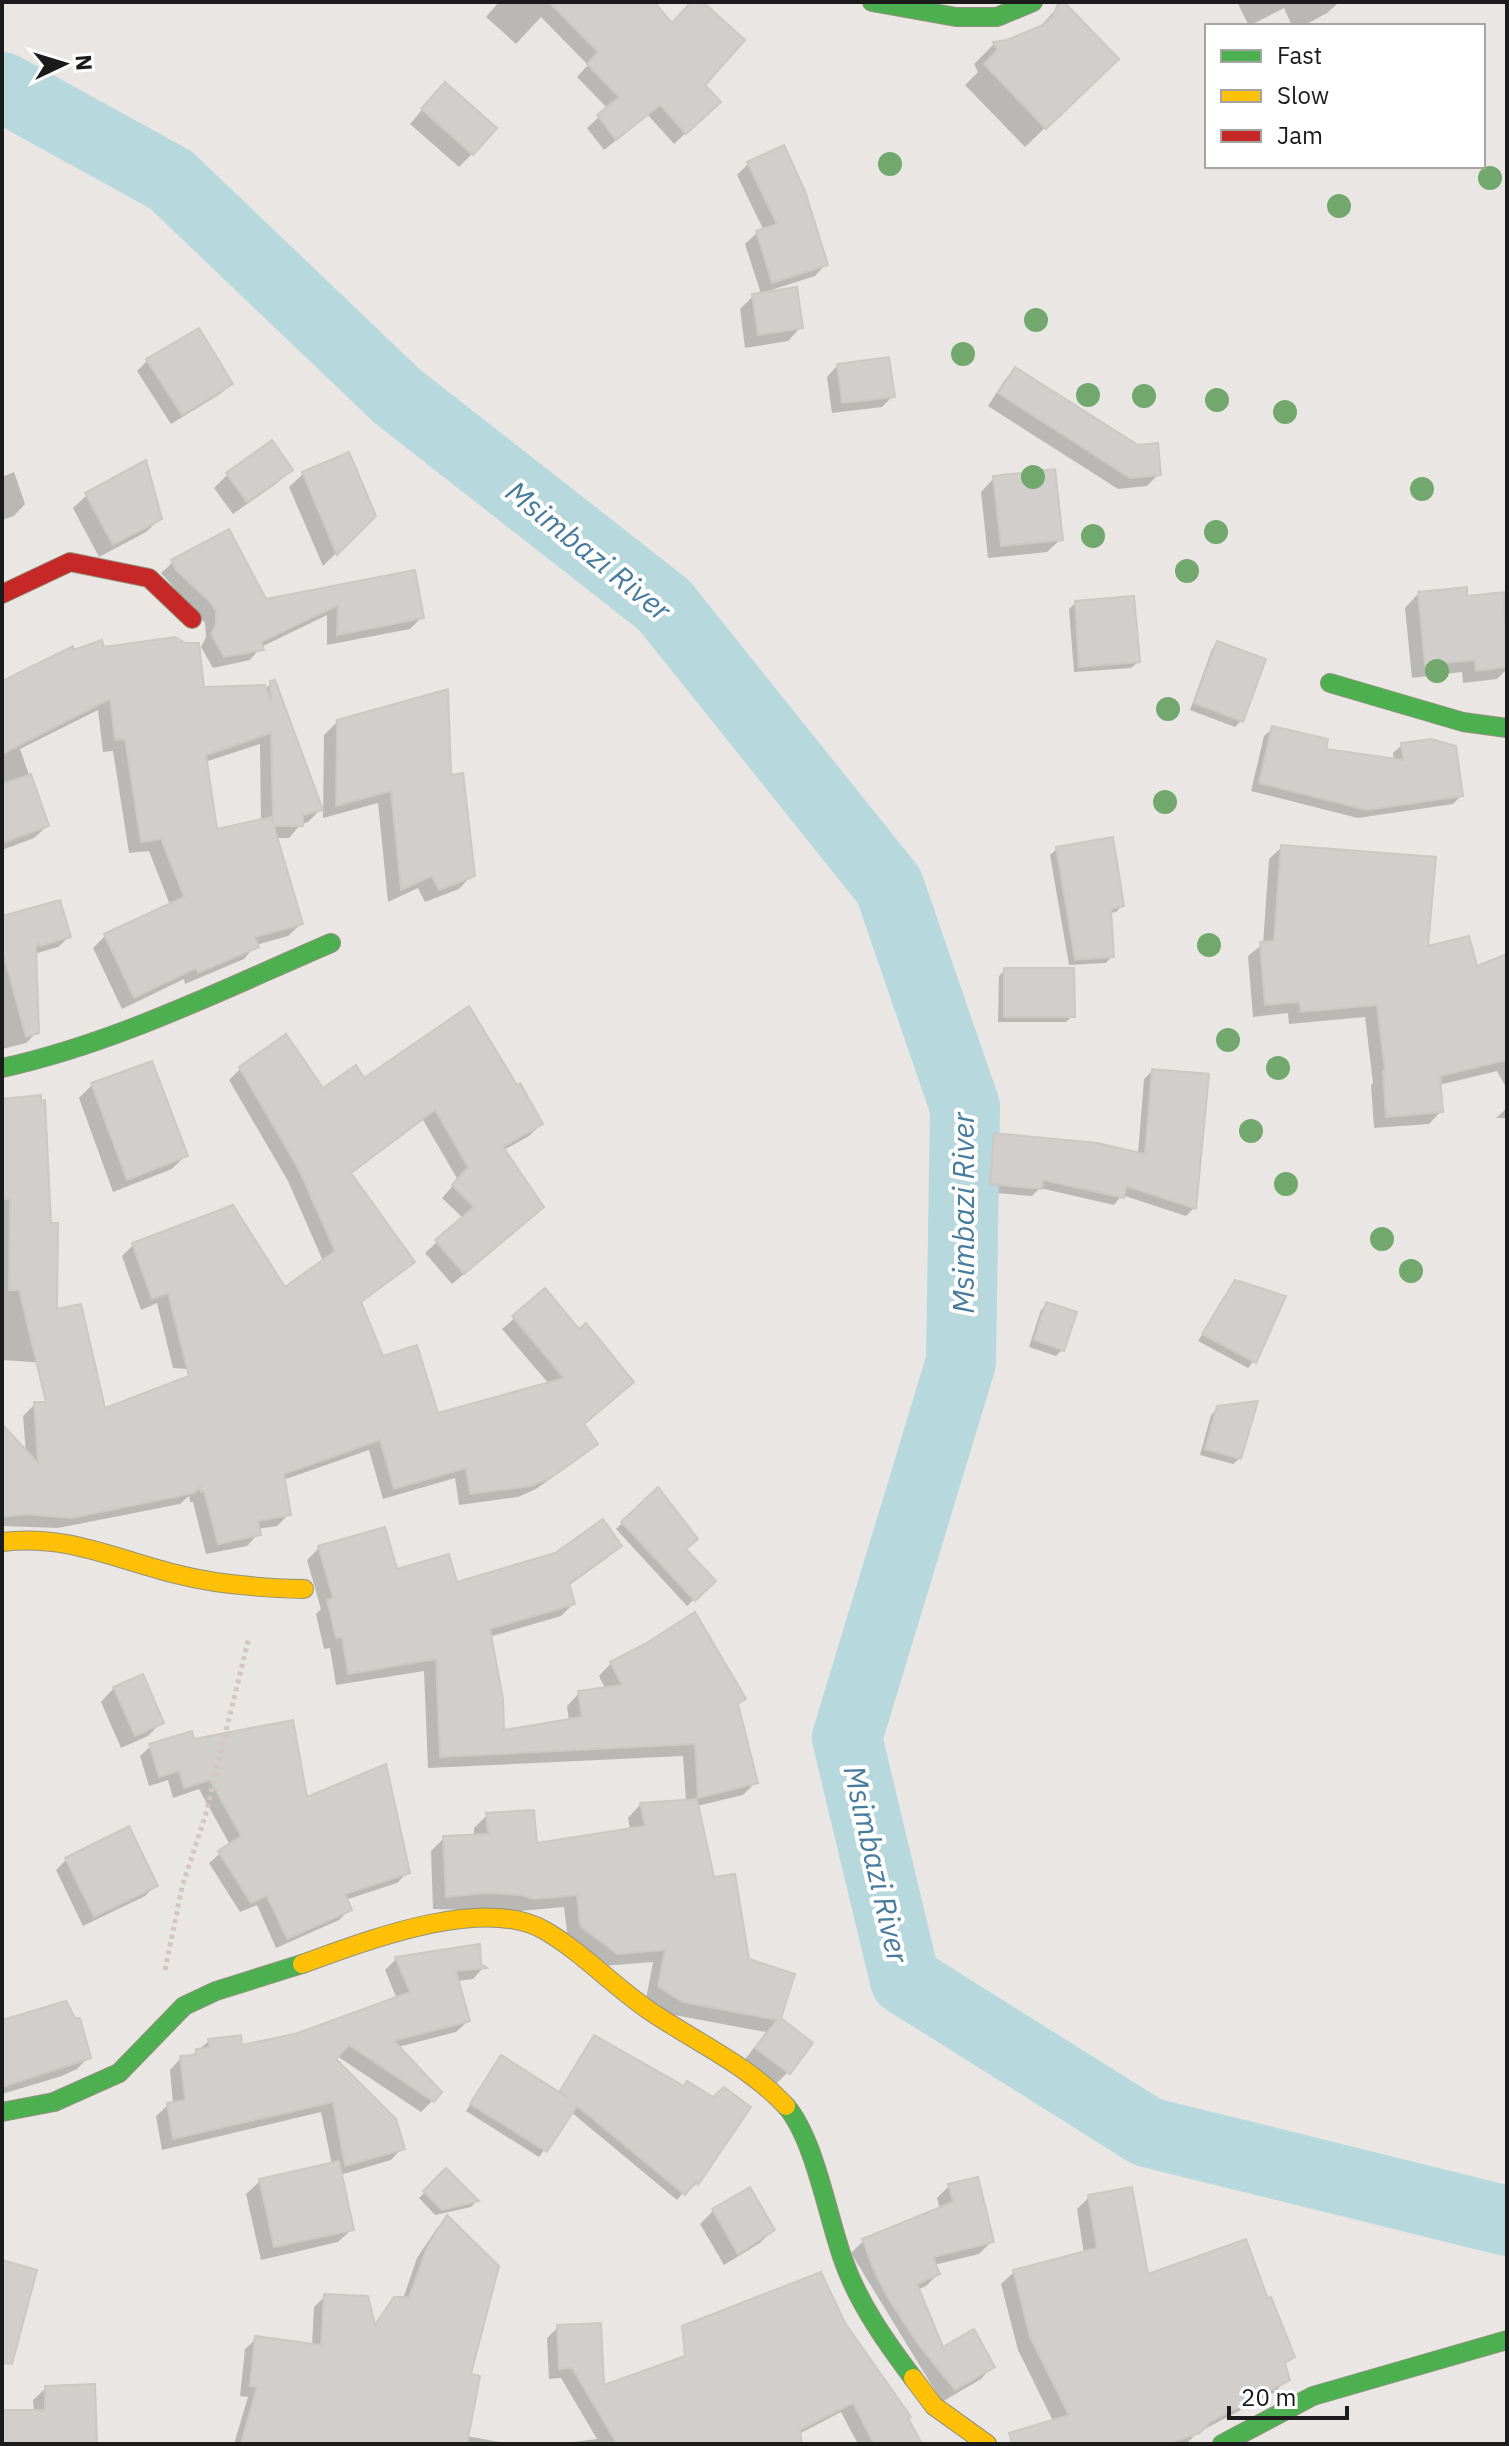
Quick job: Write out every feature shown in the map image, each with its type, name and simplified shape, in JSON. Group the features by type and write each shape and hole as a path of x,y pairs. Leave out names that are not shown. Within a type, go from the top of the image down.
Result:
{"street":[{"path":"872,2 956,17 997,17 1033,2"},
{"path":"2,594 70,562 149,578 192,619"},
{"path":"1330,683 1463,722 1507,728"},
{"path":"2,1068 64,1051 127,1028 331,943"},
{"path":"2,1542 18,1539 78,1542 175,1574 251,1588 304,1589"},
{"path":"2,2112 54,2102 119,2073 184,2006 216,1991 286,1970 388,1933 484,1918 521,1920 545,1931 654,2014 721,2054 773,2092 790,2111 807,2146 852,2284 867,2311 934,2406 987,2444"},
{"path":"1222,2444 1313,2396 1507,2340"}],"path":[{"path":"163,1978 182,1887 208,1803 249,1637"}],"building":[{"path":"549,2 654,2 672,23 691,2 703,2 745,40 705,85 721,102 686,134 660,105 616,140 597,115 619,97 587,64 598,52"},
{"path":"1064,2 1119,59 1046,129 984,64 997,50 993,42 1007,40 1043,25 1053,16 1058,4"},
{"path":"445,82 497,128 473,155 421,109"},
{"path":"784,145 805,191 828,265 772,283 756,231 777,224 747,162"},
{"path":"797,287 803,328 758,335 752,294"},
{"path":"199,328 233,384 182,415 146,359"},
{"path":"889,357 895,397 842,403 837,364"},
{"path":"1015,367 1138,445 1158,443 1161,475 1130,478 998,393"},
{"path":"272,440 293,470 247,502 226,473"},
{"path":"349,452 376,516 337,555 302,472"},
{"path":"146,460 162,519 113,545 85,493"},
{"path":"1055,469 1063,540 1001,546 993,476"},
{"path":"229,529 266,599 415,570 424,618 337,635 338,605 261,642 264,650 224,657 211,634 216,624 216,611 176,570 171,560"},
{"path":"1467,587 1467,596 1504,592 1507,667 1476,671 1475,660 1425,665 1418,592"},
{"path":"1134,596 1140,662 1079,667 1075,601"},
{"path":"175,637 185,643 199,643 204,687 265,685 271,702 270,681 275,680 323,810 303,815 303,826 274,826 303,924 255,937 259,947 198,973 196,968 134,998 104,934 184,897 161,839 141,842 125,739 115,740 110,699 2,754 2,681 73,646 73,650 102,640 104,647","holes":["271,733 273,823 271,817 217,829 206,755"]},
{"path":"1217,641 1266,659 1243,722 1194,703"},
{"path":"448,689 451,775 463,773 475,876 439,890 432,876 401,890 391,791 336,806 337,720"},
{"path":"1272,726 1328,739 1326,749 1403,760 1401,743 1431,739 1456,746 1463,796 1367,810 1259,783"},
{"path":"31,774 49,826 2,843 2,784"},
{"path":"1113,837 1124,906 1111,909 1114,957 1075,960 1056,847"},
{"path":"1281,845 1436,857 1428,946 1469,936 1477,966 1507,954 1507,1060 1440,1076 1443,1112 1386,1117 1385,1071 1377,1005 1301,1012 1299,1002 1265,1005 1260,942 1274,941"},
{"path":"60,900 71,937 40,946 38,943 36,947 39,1033 26,1037 2,949 2,916"},
{"path":"1004,968 1074,968 1075,1017 1004,1017"},
{"path":"469,1006 543,1124 503,1147 544,1207 464,1274 435,1240 474,1207 452,1185 468,1167 435,1110 351,1173 415,1262 361,1302 383,1356 417,1345 438,1413 564,1378 512,1316 545,1288 579,1329 586,1323 634,1382 584,1424 598,1444 550,1478 531,1486 470,1494 466,1468 394,1489 380,1440 284,1474 291,1515 258,1521 261,1535 218,1544 204,1491 201,1492 200,1487 194,1493 71,1518 26,1514 3,1517 2,1424 38,1463 34,1402 46,1402 19,1290 9,1290 10,1199 2,1199 2,1099 41,1095 41,1102 45,1100 51,1223 58,1223 57,1309 81,1304 105,1408 189,1376 168,1293 152,1299 132,1243 233,1205 285,1287 335,1251 299,1170 239,1067 286,1034 323,1088 356,1065 364,1078"},
{"path":"152,1061 188,1156 127,1180 91,1083"},
{"path":"1152,1069 1209,1074 1196,1209 1126,1186 1124,1198 1043,1180 1042,1189 990,1184 994,1133 1097,1143 1145,1154"},
{"path":"1235,1280 1286,1296 1256,1363 1202,1334"},
{"path":"1046,1302 1077,1312 1064,1351 1034,1340"},
{"path":"1258,1401 1241,1459 1205,1449 1217,1406"},
{"path":"658,1487 698,1539 686,1549 716,1581 695,1601 621,1522"},
{"path":"603,1519 622,1546 569,1583 575,1604 490,1629 503,1699 504,1730 582,1717 578,1691 622,1685 610,1662 695,1612 746,1699 738,1704 758,1783 698,1798 695,1744 440,1757 436,1659 348,1674 342,1637 336,1638 327,1600 333,1598 318,1546 385,1527 397,1569 449,1554 457,1582 555,1553"},
{"path":"143,1674 164,1723 135,1736 113,1687"},
{"path":"293,1720 307,1797 386,1764 410,1873 345,1894 352,1910 287,1939 267,1896 251,1903 218,1851 241,1836 210,1780 184,1788 179,1771 159,1777 149,1744 192,1731 194,1739"},
{"path":"697,1799 714,1877 735,1874 749,1959 795,1974 781,2018 813,2043 790,2074 755,2048 777,2020 683,2002 668,1993 658,1986 665,1950 617,1954 580,1926 577,1895 534,1899 522,1895 485,1893 446,1897 443,1836 488,1834 486,1813 534,1810 537,1843 645,1826 640,1803"},
{"path":"129,1826 158,1886 94,1917 65,1858"},
{"path":"480,1944 481,1964 487,1968 456,1971 470,2021 394,2041 442,2092 434,2102 349,2045 336,2059 396,2119 405,2149 345,2166 333,2102 173,2139 167,2103 185,2100 180,2056 196,2055 196,2049 210,2047 208,2039 241,2035 242,2045 298,2033 410,1992 395,1957"},
{"path":"66,2001 75,2018 80,2018 91,2058 2,2087 2,2020"},
{"path":"594,2035 684,2086 687,2081 713,2097 724,2087 751,2107 698,2185 696,2181 685,2195 577,2106 547,2152 470,2104 501,2055 567,2097 560,2091"},
{"path":"339,2161 354,2230 274,2247 259,2179"},
{"path":"446,2168 479,2201 442,2210 423,2191"},
{"path":"978,2177 994,2242 933,2257 940,2274 917,2284 943,2347 974,2329 995,2367 955,2390 917,2343 888,2298 862,2239 953,2202 948,2184"},
{"path":"750,2187 775,2230 738,2254 712,2209"},
{"path":"1132,2187 1148,2274 1246,2239 1268,2299 1271,2297 1295,2357 1285,2363 1290,2380 1210,2422 1200,2433 1167,2444 1012,2444 1009,2433 1069,2415 1030,2337 1013,2270 1097,2248 1088,2195"},
{"path":"447,2215 499,2266 471,2374 480,2376 467,2444 241,2444 257,2387 250,2386 255,2336 321,2345 324,2294 368,2296 375,2325 394,2297 409,2297 428,2245"},
{"path":"2,2260 37,2270 12,2364 2,2363"},
{"path":"821,2272 845,2323 911,2417 908,2418 922,2444 874,2444 853,2403 800,2430 802,2444 617,2444 572,2368 559,2369 557,2325 601,2323 604,2385 685,2356 682,2326"},
{"path":"95,2384 97,2444 2,2444 2,2410 45,2410 45,2386"}],"waterway":[{"name":"Msimbazi River","path":"2,87 171,180 397,396 664,605 889,886 965,1107 961,1362 847,1738 905,1980 1147,2132 1507,2221"}],"traffic: fast":[{"path":"872,2 956,17 997,17 1033,2"},
{"path":"1330,683 1463,722 1507,728"},
{"path":"2,1068 128,1030 331,943"},
{"path":"2,2112 54,2102 119,2073 184,2006 216,1991 302,1964"},
{"path":"786,2106 796,2120 813,2159 838,2244 857,2293 913,2378"},
{"path":"1222,2444 1313,2396 1507,2340"}],"traffic: slow":[{"path":"2,1542 26,1540 70,1545 208,1581 304,1589"},
{"path":"302,1964 357,1944 423,1926 488,1917 518,1921 559,1939 642,2005 757,2079 786,2106"},
{"path":"913,2378 934,2406 987,2444"}],"traffic: jam":[{"path":"2,594 70,562 149,578 192,619"}]}
